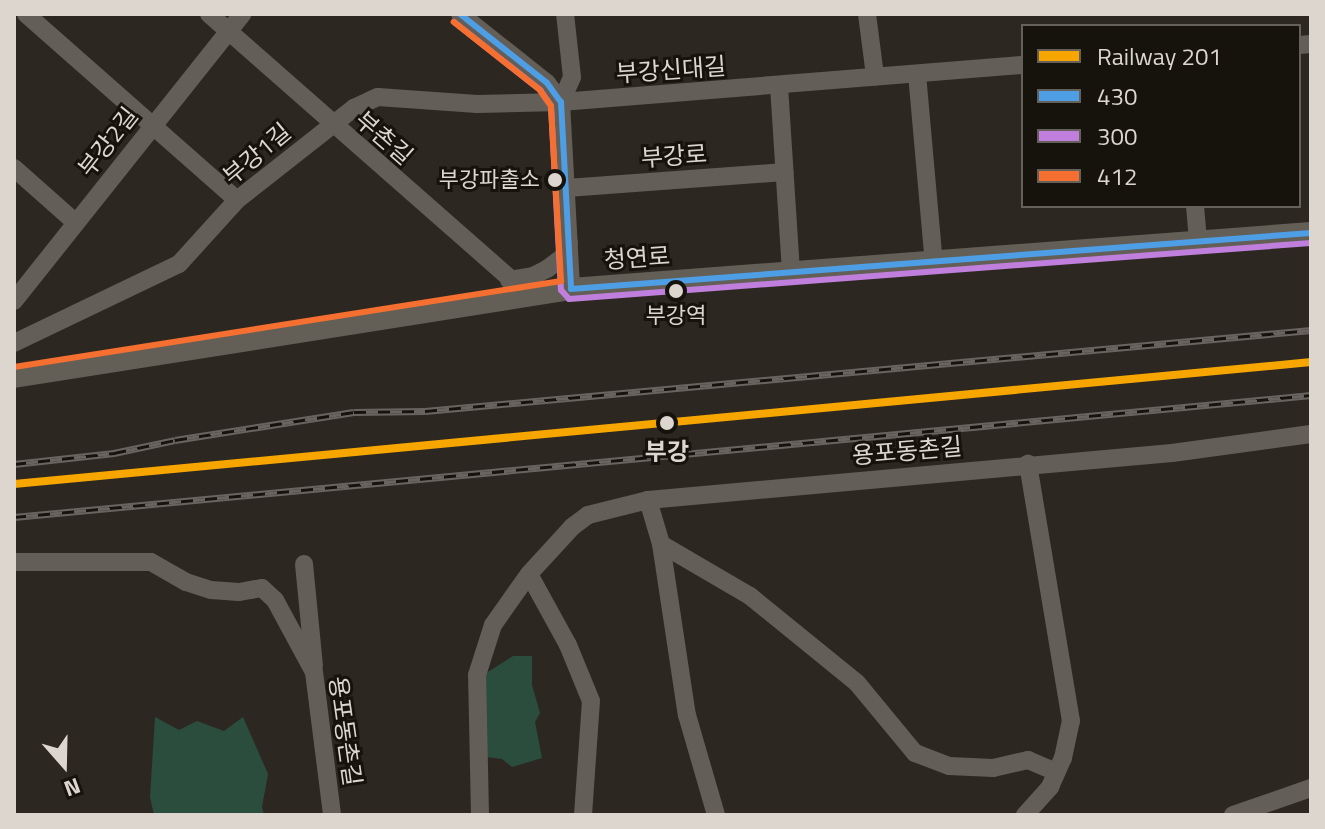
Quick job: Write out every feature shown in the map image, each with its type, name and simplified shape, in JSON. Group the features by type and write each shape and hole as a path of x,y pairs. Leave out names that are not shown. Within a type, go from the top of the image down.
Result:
{"main road":[{"name":"청연로","path":"14,377 571,289 1311,233"}],"street":[{"path":"26,14 237,200"},
{"name":"부촌길","path":"209,14 530,296"},
{"name":"부강2길","path":"14,301 242,14"},
{"path":"460,14 547,83 561,102"},
{"path":"565,14 572,77 561,102 571,289"},
{"path":"867,14 875,76"},
{"name":"부강신대길","path":"561,102 1021,65"},
{"path":"917,74 934,263"},
{"path":"779,86 791,273"},
{"name":"부강1길","path":"14,343 179,264 237,200 354,108 378,97 477,104 561,102"},
{"path":"14,168 75,222"},
{"name":"부강로","path":"567,188 784,172"},
{"path":"1195,208 1198,242"},
{"path":"509,280 533,276 547,269 563,257 569,243"},
{"name":"용포동촌길","path":"480,815 477,675 493,625 529,574 572,527 588,515 648,500 1172,453 1311,434"},
{"path":"1025,815 1050,787 1071,721 1069,694 1028,464"},
{"path":"648,500 661,544 687,715 716,815"},
{"path":"661,544 750,596 857,683 915,753 949,766 993,768 1028,760 1056,772"},
{"name":"용포동촌길","path":"14,562 151,562 186,582 211,590 239,592 262,588 275,600 314,672 332,815"},
{"path":"304,564 314,672"},
{"path":"529,574 568,645 591,701 583,815"},
{"path":"1233,815 1311,788"}],"green space":[{"path":"513,656 532,656 532,685 540,713 535,722 542,758 512,767 502,759 487,757 480,677"},
{"path":"155,717 179,730 197,721 224,731 243,717 268,774 262,807 264,815 154,815 150,797"}],"railway":[{"path":"14,464 114,453 175,440 354,412 425,411 1311,330"},
{"path":"14,517 1311,395"}],"rail line":[{"name":"201","path":"14,484 1311,362"}],"transit line":[{"name":"430","path":"460,14 547,83 561,102 571,289 1311,233"},
{"name":"300","path":"454,22 540,90 551,106 561,290 569,299 1311,243"},
{"name":"412","path":"14,367 561,281 551,106 540,90 454,22"}],"place":[{"name":"부강파출소","path":"555,180"},
{"name":"부강역","path":"676,291"},
{"name":"부강","path":"667,423"}]}
